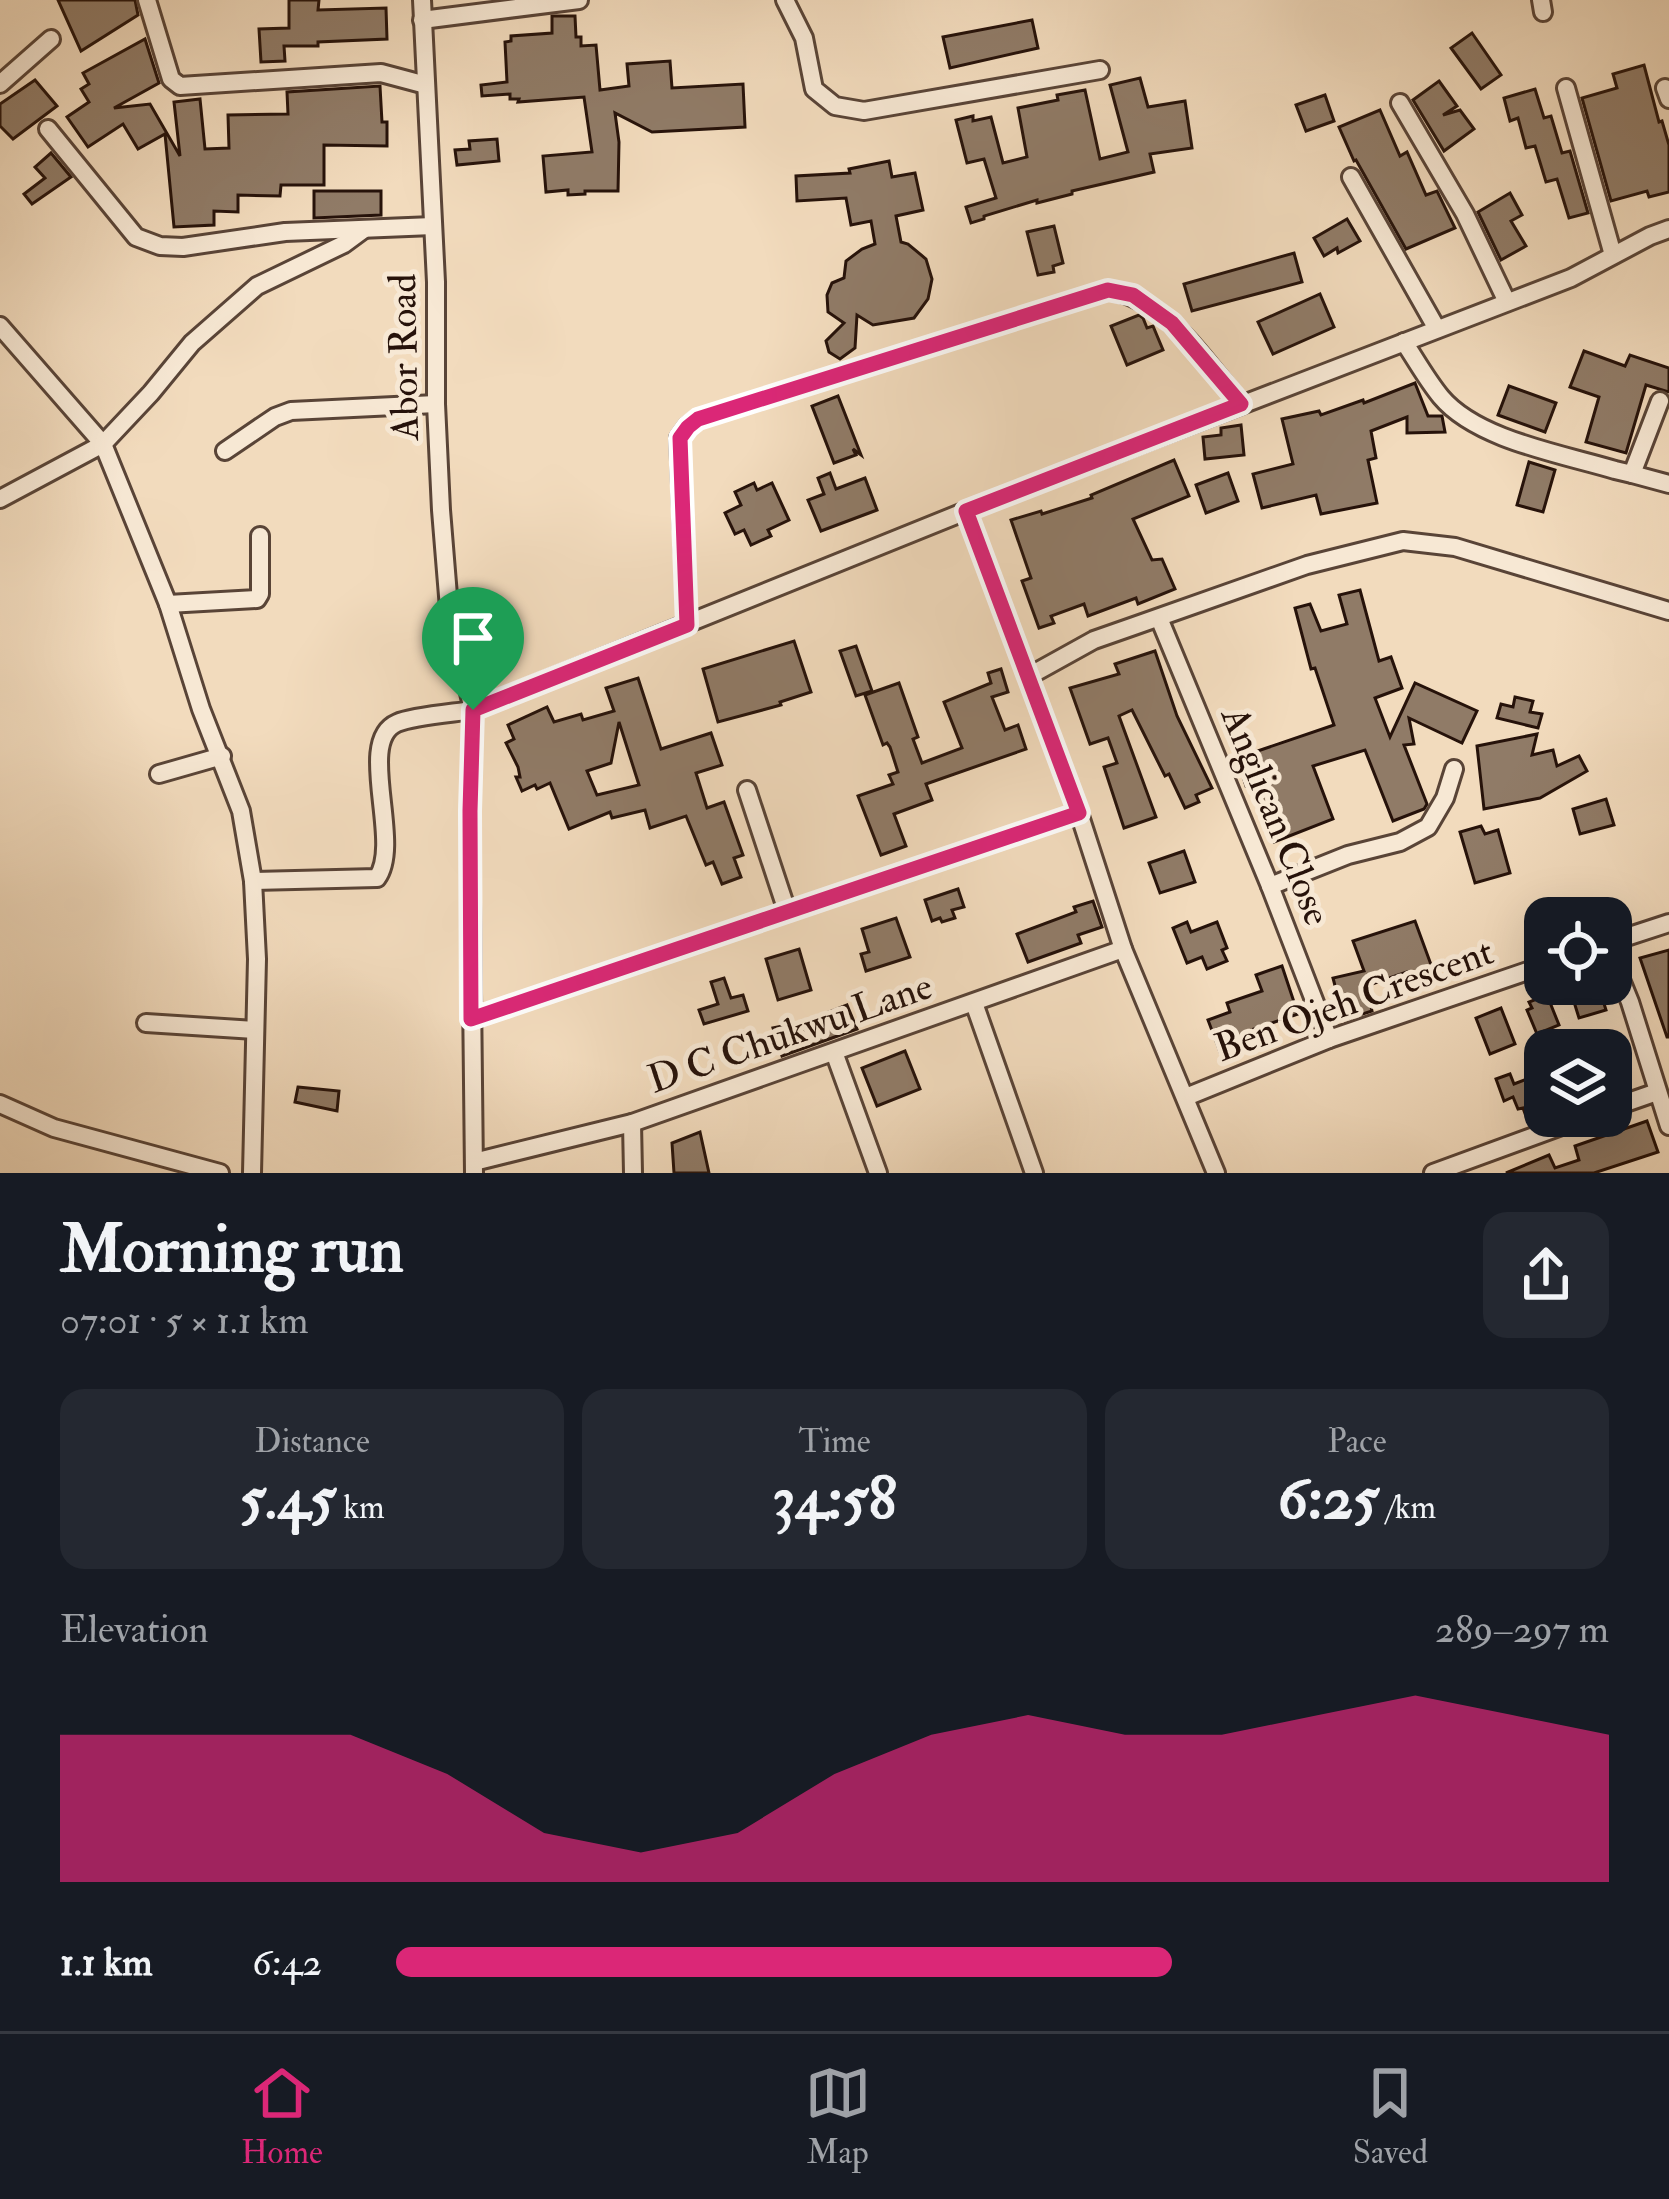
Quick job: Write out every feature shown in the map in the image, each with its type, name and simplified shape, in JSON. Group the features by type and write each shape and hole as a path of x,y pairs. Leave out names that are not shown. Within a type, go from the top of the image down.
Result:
{"street":[{"path":"147,0 171,79 180,86 381,73 426,85"},
{"name":"Abor Road","path":"422,0 436,282 436,404 449,608 473,710 474,1167"},
{"path":"422,20 579,0"},
{"path":"784,0 804,38 814,89 835,106 864,111 1100,70"},
{"path":"0,84 52,39"},
{"path":"1566,88 1613,255"},
{"path":"1400,103 1465,214 1507,302"},
{"path":"48,129 136,237 160,246 285,232 433,226"},
{"path":"1352,177 1437,329"},
{"path":"253,881 377,878 385,847 380,741 396,723 473,710 966,511 1571,278 1669,229"},
{"path":"0,499 104,444 192,343 257,286 363,230"},
{"path":"687,625 680,438 698,419 1108,290 1133,295 1172,323 1241,404"},
{"path":"0,326 104,444 168,604 201,709 241,811 253,881 257,959 252,1173"},
{"path":"1404,341 1443,399 1469,421 1508,438 1669,484"},
{"path":"1632,474 1660,401"},
{"path":"225,451 291,411 436,404"},
{"path":"966,511 1079,813 1123,949 1216,1173"},
{"path":"168,604 257,599 260,536"},
{"path":"1029,676 1094,640 1307,566 1402,541 1455,548 1669,611"},
{"name":"Anglican Close","path":"1159,618 1329,1039"},
{"path":"159,775 222,756"},
{"path":"1270,886 1348,855 1400,842 1428,827 1445,799 1454,769"},
{"path":"747,790 787,911"},
{"path":"471,1019 1079,813"},
{"path":"1632,935 1669,923"},
{"name":"D C Chukwu Lane","path":"474,1167 632,1123 1123,949"},
{"name":"Ben Ojeh Crescent","path":"1186,1097 1329,1039 1524,972"},
{"path":"974,1003 1034,1173"},
{"path":"1631,1005 1666,1119"},
{"path":"146,1023 256,1030"},
{"path":"835,1052 878,1173"},
{"path":"1632,1101 1657,1092"},
{"path":"0,1105 54,1128 220,1173"},
{"path":"632,1123 632,1173"},
{"path":"1433,1173 1532,1137"}],"building":[{"path":"58,0 135,0 138,15 81,51"},
{"path":"289,0 319,0 318,10 386,8 387,39 284,46 285,61 261,62 259,29 289,28"},
{"path":"552,16 575,16 581,46 596,45 600,90 629,86 627,64 670,61 672,88 743,84 745,127 652,132 615,113 618,191 546,192 543,156 592,152 584,97 518,102 510,94 482,96 481,85 507,82 505,42 511,36 552,33"},
{"path":"1032,20 1038,48 950,68 943,37"},
{"path":"1472,33 1501,75 1481,89 1451,48"},
{"path":"145,39 159,83 114,108 150,104 180,156 174,102 200,99 205,149 229,148 228,115 288,114 287,92 380,86 387,146 324,145 324,185 281,185 280,196 238,195 238,212 214,211 214,225 174,227 165,134 138,149 123,124 88,147 67,117 89,102 81,89 89,84 83,73"},
{"path":"1644,65 1669,145 1669,192 1649,197 1647,191 1611,201 1582,98 1617,88 1613,74"},
{"path":"1140,78 1148,107 1185,101 1192,148 1150,154 1154,172 1037,200 971,223 966,207 996,198 984,159 967,163 956,120 991,117 1003,163 1027,157 1018,108 1085,90 1100,159 1128,152 1110,85"},
{"path":"35,80 57,106 13,139 0,126 0,104"},
{"path":"1439,81 1457,106 1443,115 1460,110 1474,129 1444,151 1413,100"},
{"path":"1535,89 1544,118 1551,116 1562,153 1570,151 1588,213 1569,218 1557,179 1546,182 1535,146 1526,148 1518,118 1510,121 1504,98"},
{"path":"1325,95 1334,121 1306,131 1296,105"},
{"path":"1380,110 1400,156 1407,152 1426,195 1437,191 1455,228 1406,249 1339,127"},
{"path":"497,139 499,161 457,165 455,150 470,149 469,141"},
{"path":"51,153 71,177 32,204 24,194 45,178 35,167"},
{"path":"889,161 892,177 915,173 923,210 896,216 901,242 926,259 932,279 928,299 914,318 873,325 857,315 855,348 840,359 829,352 826,341 844,323 828,312 827,295 832,283 844,278 846,261 875,244 871,221 851,225 846,198 797,201 796,176 850,173 849,169"},
{"path":"314,191 381,191 381,215 314,218"},
{"path":"1510,193 1522,215 1511,221 1526,246 1501,260 1478,212"},
{"path":"1347,219 1360,241 1324,256 1314,238"},
{"path":"1054,226 1063,263 1053,266 1054,272 1038,275 1027,232"},
{"path":"1294,253 1302,282 1192,311 1184,284"},
{"path":"1320,294 1334,327 1273,354 1258,322"},
{"path":"1139,315 1147,328 1153,326 1163,350 1127,365 1111,326"},
{"path":"1584,351 1625,366 1630,355 1669,368 1669,392 1646,385 1626,453 1586,442 1599,397 1570,387"},
{"path":"1415,383 1428,416 1442,416 1445,432 1407,433 1407,417 1371,431 1376,458 1368,460 1377,503 1321,514 1316,495 1262,508 1253,474 1293,464 1282,419 1319,411 1321,415"},
{"path":"1509,386 1556,403 1545,432 1498,415"},
{"path":"838,396 861,455 853,449 856,455 834,463 812,406"},
{"path":"1241,425 1244,455 1205,459 1203,437"},
{"path":"1174,460 1189,496 1133,519 1152,560 1162,559 1175,589 1088,616 1084,604 1051,616 1054,623 1039,628 1022,581 1031,578 1011,520 1092,498"},
{"path":"1529,462 1555,470 1543,512 1517,505"},
{"path":"830,473 836,489 865,478 877,510 821,531 808,500 824,494 818,478"},
{"path":"1228,473 1238,501 1206,513 1196,485"},
{"path":"754,483 757,490 772,483 789,520 751,545 744,530 735,534 725,513 741,505 735,492"},
{"path":"1360,590 1379,661 1391,657 1402,688 1375,698 1390,737 1415,683 1477,711 1462,743 1409,718 1414,744 1404,745 1427,804 1424,809 1393,821 1365,750 1313,766 1333,819 1274,842 1237,758 1334,725 1315,668 1311,669 1295,608 1310,604 1321,631 1347,624 1339,595"},
{"path":"794,641 811,692 718,722 703,669"},
{"path":"856,646 872,691 856,696 840,651"},
{"path":"1155,651 1177,716 1212,788 1196,795 1199,802 1185,808 1132,710 1119,716 1156,817 1124,828 1104,767 1117,763 1108,738 1090,744 1070,688 1119,674 1115,664"},
{"path":"1001,669 1008,692 992,697 1005,730 1018,725 1026,749 926,784 932,800 894,814 906,846 881,855 858,796 893,784 889,775 898,772 865,695 899,683 922,763 962,748 944,702 991,683 988,673"},
{"path":"638,678 661,749 711,733 722,765 696,773 707,808 724,802 743,855 734,858 741,877 722,884 713,862 706,865 686,816 650,828 645,810 612,818 610,812 569,829 550,783 522,791 516,777 520,777 518,767 506,743 514,739 508,725 547,707 554,722 614,711 606,688","holes":["619,722 639,785 597,795 587,771 611,763"]},
{"path":"1515,697 1533,701 1530,712 1542,714 1538,728 1497,718 1501,704 1513,707"},
{"path":"1537,734 1532,755 1553,750 1557,766 1579,756 1587,771 1540,798 1484,809 1477,746"},
{"path":"1606,799 1614,825 1580,834 1573,809"},
{"path":"1481,826 1485,834 1498,830 1510,873 1475,883 1460,832"},
{"path":"1184,851 1195,882 1160,893 1149,863"},
{"path":"958,889 964,907 952,910 955,918 932,921 925,900"},
{"path":"1093,901 1102,927 1078,935 1081,943 1028,962 1017,934"},
{"path":"896,918 910,957 866,971 861,954 869,952 862,929"},
{"path":"1415,921 1437,981 1413,989 1407,972 1366,986 1372,1011 1344,1020 1333,978 1364,971 1353,941"},
{"path":"1187,922 1191,932 1217,922 1227,961 1207,969 1202,957 1187,963 1173,928"},
{"path":"799,949 811,990 778,1000 766,959"},
{"path":"1669,950 1669,1037 1667,1037 1640,958"},
{"path":"1282,966 1298,1014 1254,1029 1256,1034 1220,1052 1208,1020 1230,1012 1227,1003 1262,991 1256,975"},
{"path":"724,978 731,998 743,995 748,1011 704,1024 699,1010 718,1004 711,982"},
{"path":"847,1005 857,1029 782,1056 773,1028"},
{"path":"1551,1005 1559,1025 1535,1029 1527,1010"},
{"path":"1575,1005 1604,1005 1606,1010 1579,1018"},
{"path":"1501,1008 1515,1044 1490,1054 1476,1018"},
{"path":"905,1051 920,1089 877,1106 862,1068"},
{"path":"1510,1074 1514,1084 1524,1080 1524,1111 1513,1097 1504,1101 1496,1079"},
{"path":"298,1087 339,1091 337,1111 295,1102"},
{"path":"1647,1121 1658,1152 1594,1173 1506,1173 1549,1155 1555,1168 1579,1160 1575,1146 1601,1137 1632,1137 1632,1126"},
{"path":"700,1132 709,1173 674,1173 672,1143"}],"route":[{"path":"1108,290 1133,295 1172,323 1241,404 966,511 1079,813 471,1019 473,710 687,625 680,438 698,419 1108,290"}]}
